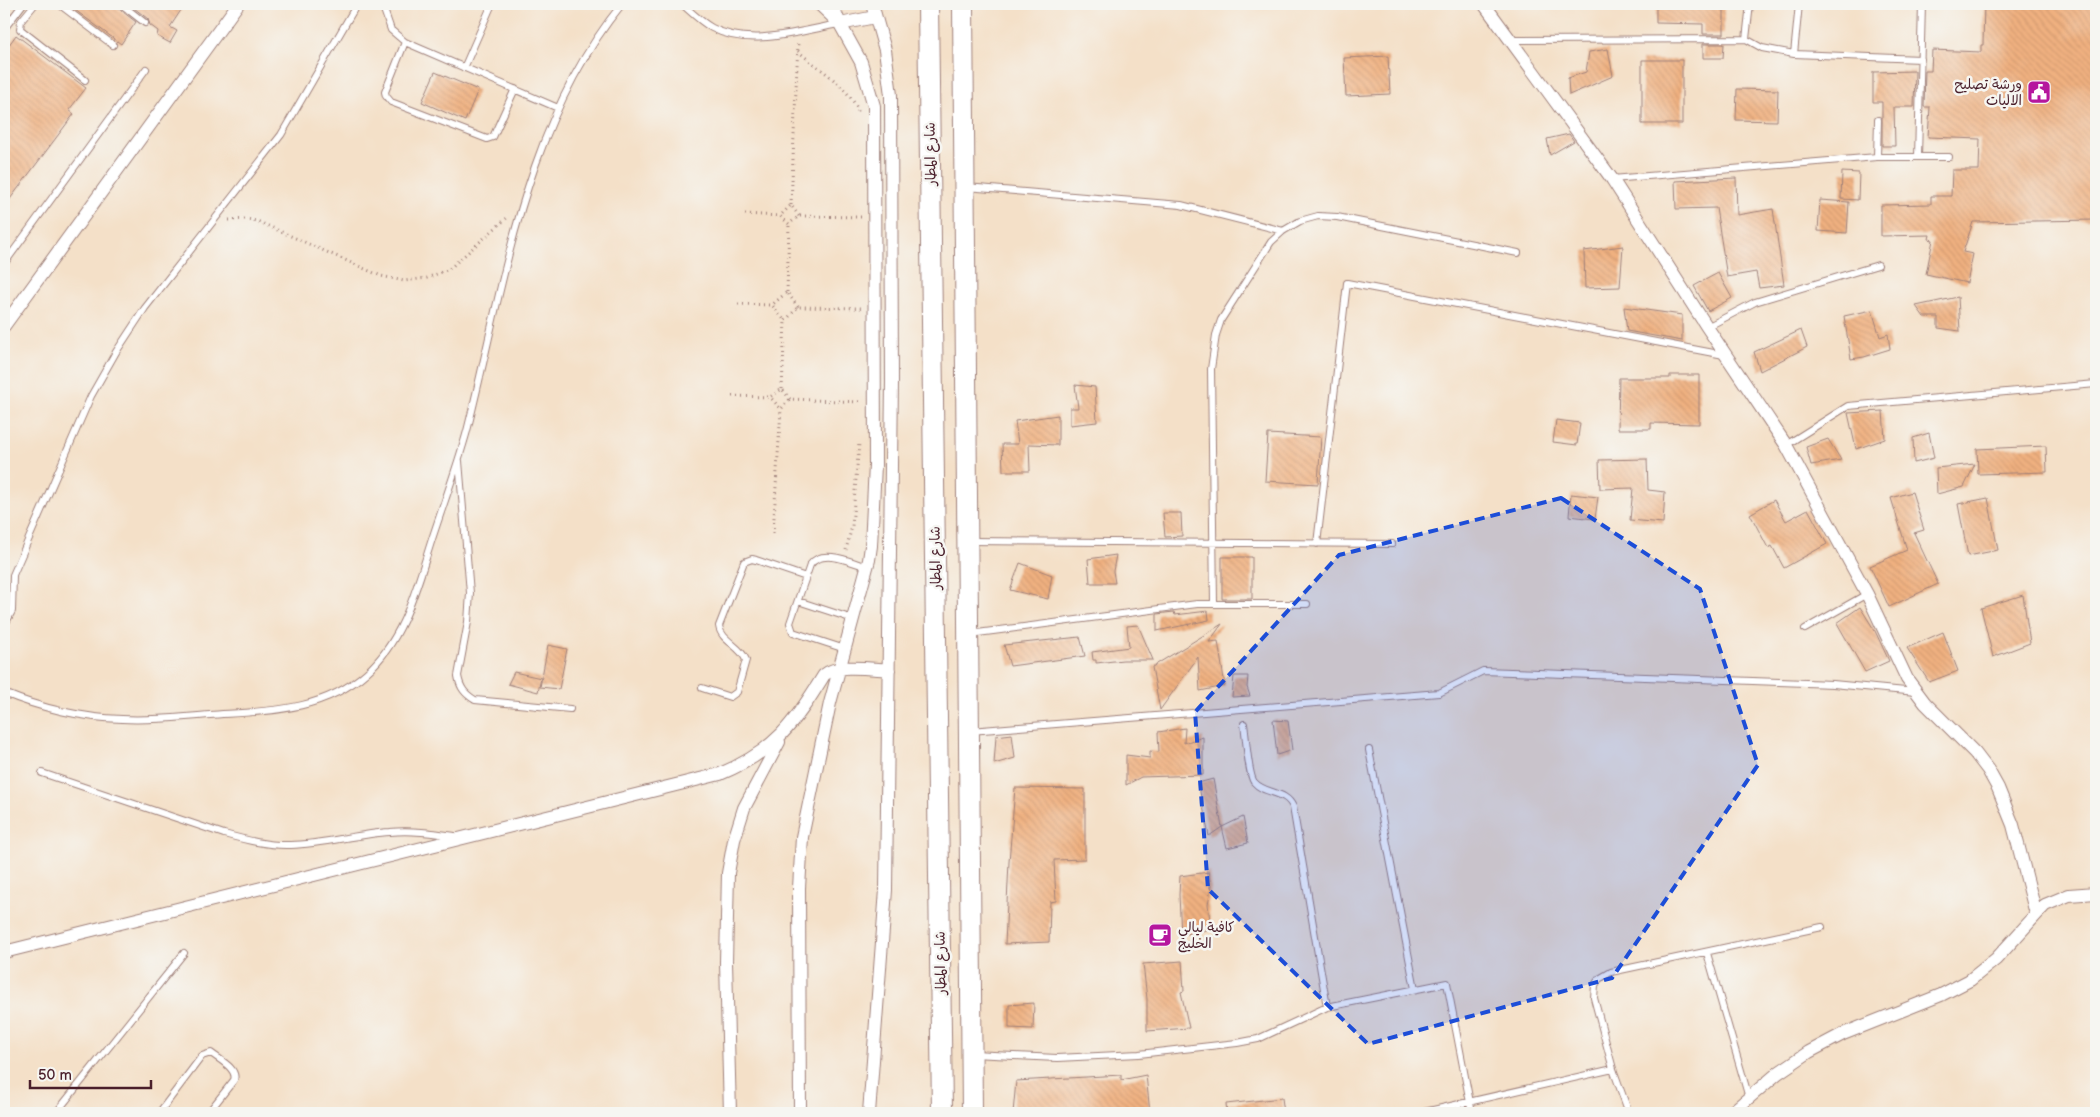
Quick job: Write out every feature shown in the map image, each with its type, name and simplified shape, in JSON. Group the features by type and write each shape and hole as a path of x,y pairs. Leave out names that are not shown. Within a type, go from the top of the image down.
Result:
{"main road":[{"name":"شارع المطار","path":"928,4 942,1113"},
{"path":"963,4 969,541 972,1113"}],"street":[{"path":"4,326 238,4"},
{"path":"819,4 840,24"},
{"path":"800,1113 799,888 801,854 810,794 830,703 871,546 875,465 875,124 872,95 865,72 840,24 832,4"},
{"path":"870,1113 886,890 892,381 891,95 885,50 872,4"},
{"path":"1484,4 1612,179 1707,327 1786,445 1867,594 1907,678 1916,692 1975,753 1998,788 2013,825 2036,914"},
{"path":"840,24 875,17"},
{"path":"730,1113 726,962 728,873 734,840 744,808 784,733 802,710 824,674 840,668 889,670"},
{"path":"4,952 720,774 754,757 784,733"},
{"path":"1730,1113 1778,1074 1809,1052 1843,1034 1941,995 1970,980 1996,959 2046,905 2069,895 2096,893"}],"lane":[{"path":"4,29 22,4 30,10"},
{"path":"35,4 21,21 20,28 85,80"},
{"path":"59,4 114,45"},
{"path":"121,4 145,23"},
{"path":"4,626 12,611 14,575 91,396 116,352 145,308 281,135 357,4"},
{"path":"382,4 391,30 405,42 558,108"},
{"path":"464,68 492,4"},
{"path":"4,693 64,711 125,720 294,708 314,703 351,685 367,673 381,658 400,630 410,605 459,458 522,206 546,136 558,108 587,53 607,22 622,4"},
{"path":"682,4 713,28 737,36 763,37 840,24"},
{"path":"1746,39 1750,4"},
{"path":"1794,54 1799,4"},
{"path":"1918,157 1922,4"},
{"path":"1511,40 1746,39 1762,48 1794,54 1920,59"},
{"path":"405,42 385,92 391,102 487,139 493,137 514,90"},
{"path":"4,264 146,69"},
{"path":"1877,157 1878,120"},
{"path":"1612,179 1877,157 1950,157"},
{"path":"965,186 1182,205 1282,231"},
{"path":"1214,604 1211,369 1216,335 1229,305 1271,242 1282,231 1300,221 1318,216 1337,217 1518,253"},
{"path":"1707,327 1755,302 1878,265"},
{"path":"1317,544 1347,283 1727,355"},
{"path":"1786,445 1848,406 2096,384"},
{"path":"459,458 470,592 468,622 458,676 459,684 463,691 475,700 570,709"},
{"path":"969,541 1392,544"},
{"path":"845,649 793,632 790,623 810,565 816,558 824,556 867,567"},
{"path":"702,688 730,697 737,692 746,660 742,652 721,633 720,626 744,562 752,559 806,577"},
{"path":"1805,630 1867,594"},
{"path":"798,601 853,619"},
{"path":"968,634 1197,604 1307,604"},
{"path":"969,731 1439,693 1484,671 1833,684 1916,692"},
{"path":"1244,724 1252,778 1259,786 1288,799 1294,811 1327,1007"},
{"path":"1369,750 1415,989"},
{"path":"42,773 231,836 268,844 314,843 392,832 424,832 468,838"},
{"path":"1629,1113 1613,1069 1594,998 1595,985 1599,979 1610,972 1822,927"},
{"path":"56,1113 184,953"},
{"path":"1706,953 1749,1098"},
{"path":"972,1054 1056,1058 1139,1054 1237,1043 1258,1039 1327,1007 1447,982 1472,1113"},
{"path":"159,1113 202,1056 211,1053 233,1070 235,1075 234,1080 208,1113"},
{"path":"1420,1113 1613,1069"}],"path":[{"path":"799,31 791,205 799,216"},
{"path":"798,51 848,95 857,108 860,118"},
{"path":"780,216 791,205"},
{"path":"211,225 234,219 257,221 381,276 416,281 449,269 522,206"},
{"path":"745,214 780,216 789,224"},
{"path":"798,307 787,292 789,224 799,216 863,217 863,226"},
{"path":"738,304 772,305 787,292"},
{"path":"863,299 863,317"},
{"path":"772,305 785,321"},
{"path":"861,402 790,399 782,389 785,321 798,307 863,308"},
{"path":"732,396 770,397 782,389"},
{"path":"860,412 861,393"},
{"path":"770,397 781,409"},
{"path":"773,533 781,409 790,399"},
{"path":"843,560 852,526 859,440"}],"highlighted area":[{"path":"1561,498 1700,589 1758,765 1612,978 1368,1044 1208,889 1195,712 1339,555"}],"building":[{"path":"67,4 116,4 118,8 136,22 121,44"},
{"path":"129,4 185,4 170,27 177,31 170,43 157,36 158,31 150,25 148,19"},
{"path":"1656,4 1724,4 1724,34 1703,34 1703,24 1656,23"},
{"path":"1984,4 2096,4 2096,220 1973,222 1963,252 1973,254 1967,283 1926,274 1933,240 1929,239 1930,235 1881,236 1881,205 1931,204 1931,196 1951,196 1952,170 1979,170 1980,139 1928,137 1930,107 1924,107 1925,71 1931,71 1932,50 1981,52 1981,45 1983,45"},
{"path":"16,35 86,88 69,110 74,114 4,207 4,128 9,120 4,116 4,52"},
{"path":"1703,44 1724,44 1723,58 1703,58"},
{"path":"1608,49 1613,76 1569,95 1568,78 1586,72 1589,52"},
{"path":"1388,56 1390,94 1346,96 1344,58"},
{"path":"1642,60 1682,60 1682,124 1642,124"},
{"path":"1915,71 1914,107 1894,107 1895,146 1882,146 1882,102 1873,102 1873,72"},
{"path":"435,72 478,90 465,121 422,102"},
{"path":"1737,89 1778,90 1777,121 1736,120"},
{"path":"1569,134 1574,141 1550,155 1547,139"},
{"path":"1842,172 1859,173 1858,200 1841,199"},
{"path":"1736,178 1737,215 1773,209 1784,285 1759,288 1756,272 1727,277 1716,208 1676,209 1675,181"},
{"path":"1820,200 1849,202 1847,233 1818,231"},
{"path":"1623,246 1620,287 1585,288 1584,251"},
{"path":"1718,273 1732,298 1708,311 1694,286"},
{"path":"1958,297 1960,331 1938,328 1938,317 1924,317 1916,306"},
{"path":"1624,307 1682,315 1682,341 1627,331"},
{"path":"1872,310 1880,337 1888,334 1890,349 1851,359 1844,316"},
{"path":"1801,330 1807,347 1760,371 1754,352"},
{"path":"1670,375 1699,375 1699,424 1651,423 1651,429 1618,429 1619,378 1670,378"},
{"path":"1075,385 1095,387 1097,422 1070,425 1070,408 1078,408"},
{"path":"1883,411 1885,439 1856,449 1848,413"},
{"path":"1058,415 1058,445 1029,444 1030,471 1003,471 1002,444 1018,444 1015,421"},
{"path":"1556,420 1580,423 1577,445 1553,442"},
{"path":"1929,433 1934,458 1914,463 1913,438"},
{"path":"1268,434 1321,437 1318,484 1265,481"},
{"path":"1828,439 1841,460 1811,465 1806,447"},
{"path":"2046,446 2047,472 1978,474 1977,449"},
{"path":"1647,459 1648,490 1665,492 1663,523 1630,520 1633,488 1600,489 1599,460"},
{"path":"1975,464 1964,487 1937,494 1936,468"},
{"path":"1912,492 1924,530 1914,533 1938,584 1889,607 1870,566 1907,550 1891,498"},
{"path":"1571,494 1598,497 1595,519 1569,516"},
{"path":"1988,498 1998,550 1968,556 1958,504"},
{"path":"1774,500 1786,521 1808,509 1827,544 1784,568 1772,546 1768,548 1750,514"},
{"path":"1163,513 1181,513 1182,536 1165,537"},
{"path":"1116,555 1113,571 1115,583 1090,583 1088,559"},
{"path":"1222,557 1252,557 1252,599 1222,599"},
{"path":"1020,563 1052,575 1048,599 1010,590"},
{"path":"2023,595 2030,643 1993,657 1981,608"},
{"path":"1860,607 1875,631 1889,661 1865,672 1837,623"},
{"path":"1208,611 1209,620 1157,631 1157,614 1174,612 1175,615"},
{"path":"1222,624 1209,642 1218,641 1225,686 1200,691 1198,657 1160,710 1152,667"},
{"path":"1138,625 1153,660 1123,660 1096,663 1096,660 1093,660 1092,652 1129,647 1127,626"},
{"path":"1943,632 1958,671 1929,682 1907,648"},
{"path":"1080,637 1085,656 1010,666 1004,645"},
{"path":"548,645 567,649 559,689 540,687"},
{"path":"514,672 541,678 538,692 508,684"},
{"path":"1234,676 1248,676 1247,687 1250,696 1232,697"},
{"path":"1273,720 1288,721 1292,750 1277,755"},
{"path":"1185,728 1184,743 1203,737 1203,775 1141,777 1126,785 1126,755 1150,758 1150,751 1159,752 1158,732"},
{"path":"1012,734 1015,758 994,764 996,736"},
{"path":"1213,779 1222,827 1209,836 1198,783"},
{"path":"1015,788 1085,789 1085,859 1054,860 1056,901 1050,902 1049,942 1005,944"},
{"path":"1243,817 1248,843 1227,848 1222,827"},
{"path":"1209,872 1211,888 1208,904 1211,929 1181,935 1180,876"},
{"path":"1182,961 1184,991 1181,992 1189,1028 1147,1031 1147,999 1143,964"},
{"path":"1034,1003 1033,1029 1009,1028 1009,1005"},
{"path":"1121,1075 1121,1080 1146,1075 1150,1113 1138,1113 1138,1111 1111,1113 1111,1110 1071,1113 1013,1113 1016,1081"},
{"path":"1282,1098 1284,1113 1227,1113 1226,1104"}],"place":[{"name":"ورشة تصليح الاليات","path":"2039,92"},
{"name":"كافية ليالي الخليج","path":"1160,935"}]}
